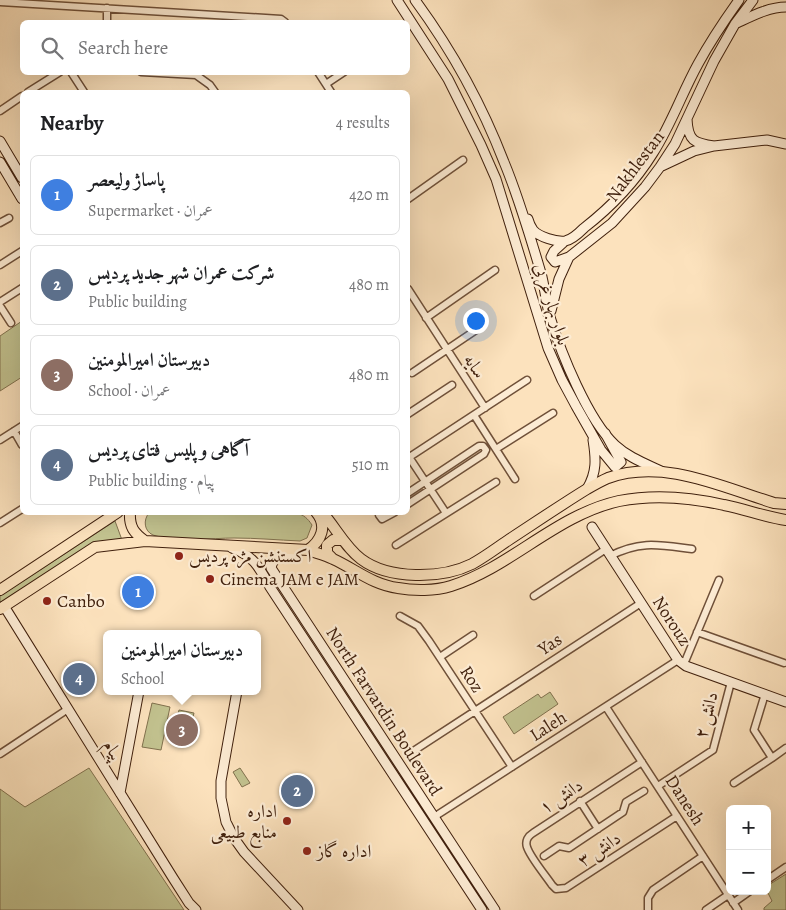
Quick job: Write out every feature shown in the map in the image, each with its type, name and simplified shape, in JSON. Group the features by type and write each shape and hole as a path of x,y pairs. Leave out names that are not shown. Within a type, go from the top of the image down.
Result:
{"main road":[{"path":"397,0 410,20"},
{"path":"415,0 463,74 492,131 533,230 552,239 565,241"},
{"name":"Nakhlestan","path":"565,241 573,237 604,212 636,178 667,129 697,66 738,0"},
{"name":"Nakhlestan","path":"550,316 559,279 569,257 612,222 645,187 660,167 687,119 707,76 736,24 753,0"},
{"path":"736,24 778,5"},
{"path":"410,20 448,79 481,144 496,179 548,348 562,380 591,432 606,457 615,466 621,462 603,430"},
{"path":"687,119 687,131 691,139 698,144 714,146"},
{"path":"660,167 676,158 714,146 767,140 786,144"},
{"path":"0,142 20,175"},
{"path":"0,162 20,196"},
{"name":"بلوار بهار غربی","path":"515,190 541,275 550,316 559,344 584,399 603,430"},
{"path":"565,241 551,256 555,262 569,257"},
{"path":"603,430 613,443 628,456 663,472"},
{"path":"587,489 596,469 596,454 591,432"},
{"path":"324,515 351,550 363,561 380,569 424,576 449,572 472,564 587,489 607,478 625,474 663,472 695,478 774,503 786,504"},
{"path":"343,540 332,540 327,545 327,553 376,583 398,588 425,590 449,587 474,577 565,522 592,509 619,501 651,496 676,497 724,505 786,520"},
{"path":"0,590 113,515"},
{"path":"130,515 132,530 145,541"},
{"path":"308,550 317,544 323,531 318,515"},
{"name":"Norouz","path":"592,527 640,603 681,662 786,702"},
{"path":"2,607 95,547 145,541 308,550 333,558"},
{"name":"North Farvardin Boulevard","path":"227,546 243,552 257,565 482,910"},
{"name":"North Farvardin Boulevard","path":"308,550 284,554 272,563 271,568 495,910"},
{"name":"پیام","path":"2,607 189,903 196,910"},
{"path":"120,793 138,695"},
{"path":"236,695 221,781 221,798 226,822 244,852 298,910"}],"street":[{"path":"0,2 107,8 235,19 283,20"},
{"path":"107,8 107,20"},
{"path":"31,90 55,75"},
{"path":"74,75 83,90"},
{"path":"196,75 214,90"},
{"path":"320,75 330,90"},
{"path":"326,84 340,75"},
{"path":"0,110 20,97"},
{"path":"410,198 463,160"},
{"path":"0,223 9,218"},
{"path":"0,265 20,252"},
{"path":"426,318 495,270"},
{"path":"11,323 0,304 20,289"},
{"name":"سایه","path":"410,292 484,408"},
{"path":"412,373 476,330"},
{"path":"410,457 528,380"},
{"path":"410,413 452,385"},
{"path":"496,449 553,413"},
{"path":"474,415 515,479"},
{"path":"0,440 20,427"},
{"path":"14,431 20,442"},
{"path":"410,492 479,446 483,446 486,450 484,454 410,503"},
{"path":"410,461 446,513"},
{"path":"396,545 496,482"},
{"path":"0,523 20,510"},
{"path":"380,515 382,519 389,515"},
{"path":"534,596 608,552 646,544 692,549"},
{"path":"681,662 697,632 718,580"},
{"name":"Yas","path":"415,750 640,603"},
{"name":"Roz","path":"400,616 418,626 512,767"},
{"path":"697,632 784,663"},
{"path":"440,657 473,635"},
{"name":"Laleh","path":"434,817 606,707 681,662"},
{"name":"دانش ۲","path":"658,786 714,750 730,682"},
{"path":"765,694 754,730 772,758"},
{"name":"Danesh","path":"606,707 726,892"},
{"path":"0,754 68,709"},
{"path":"734,783 786,748"},
{"name":"دانش ۱","path":"541,869 527,847 528,836 642,762"},
{"path":"544,856 559,846 569,848 623,812 626,802 644,791"},
{"path":"580,802 598,829"},
{"name":"دانش ۳","path":"541,869 556,889 566,888 677,816"},
{"path":"648,910 648,898 652,890 703,856"},
{"path":"771,877 786,868"},
{"path":"706,910 728,895"},
{"name":"Danesh","path":"728,895 738,910"},
{"path":"733,903 744,895"}],"green space":[{"path":"20,322 20,378 0,391 0,336"},
{"path":"148,515 302,515 312,525 307,538 300,541 242,538 193,540 171,539 153,535 146,528"},
{"path":"115,521 122,540 93,543 0,603 0,596"},
{"path":"550,692 558,704 514,734 503,717 538,694 541,698"},
{"path":"152,703 170,707 161,750 142,747"},
{"path":"179,710 194,713 187,739 173,735"},
{"path":"89,768 184,910 0,910 0,789 25,807"},
{"path":"240,768 250,783 242,787 233,772"},
{"path":"786,874 786,910 764,910 772,901 769,895 771,895 771,883"}],"place":[{"name":"اکستنشن مژه پردیس","path":"179,556"},
{"name":"Cinema JAM e JAM","path":"210,579"},
{"name":"پاساژ ولیعصر","path":"138,592"},
{"name":"Canbo","path":"47,601"},
{"name":"آگاهی و پلیس فتای پردیس","path":"79,679"},
{"name":"دبیرستان امیرالمومنین","path":"182,730"},
{"name":"شرکت عمران شهر جدید پردیس","path":"297,791"},
{"name":"اداره منابع طبیعی","path":"287,821"},
{"name":"اداره گاز","path":"307,851"}]}
